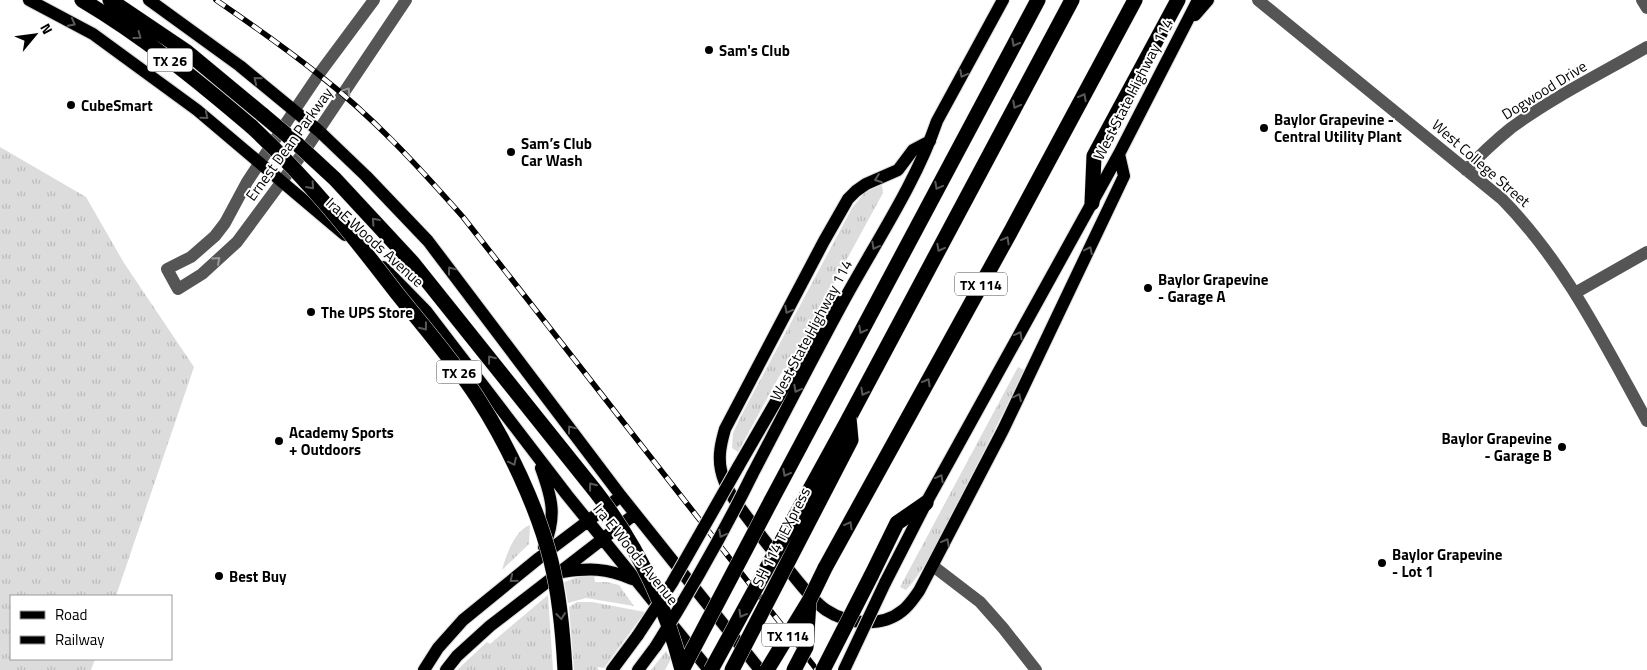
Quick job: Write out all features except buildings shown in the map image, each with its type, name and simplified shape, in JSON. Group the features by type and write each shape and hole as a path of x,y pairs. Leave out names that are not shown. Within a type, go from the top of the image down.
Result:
{"highway":[{"name":"TX 26","path":"82,0 115,20 192,76 252,127 297,171 340,220 464,378 496,428 528,495 551,561 562,630 565,670"},
{"path":"110,0 172,41 295,142 341,185 412,262 600,498 622,529 644,569 670,631 682,670 1038,0"},
{"name":"TX 114","path":"710,670 849,418 1072,0"},
{"name":"TX 114","path":"767,670 809,601 1135,0"},
{"path":"1092,203 1094,156 1178,0"},
{"name":"SH 114 TEXpress","path":"732,670 851,440 849,418"},
{"path":"823,670 897,523 926,503"},
{"path":"794,670 806,647 809,601"}],"main road":[{"name":"Ira E Woods Avenue","path":"29,0 93,34 197,110 392,276 419,304 602,539 710,670"},
{"name":"Ira E Woods Avenue","path":"149,0 240,66 319,131 366,176 428,241 621,496 760,670"},
{"name":"West State Highway 114","path":"638,670 656,646 687,596 722,534 847,294 892,215 930,141 937,121 1003,0"},
{"name":"West State Highway 114","path":"844,670 885,583 926,503 1119,154 1198,0"},
{"path":"1180,32 1208,0"},
{"path":"930,141 913,150 898,170 866,184 848,198 725,429 721,444 719,458 721,472 730,492 764,541 826,610 854,621 871,622 887,619 901,612 910,604 933,566 1003,430 1124,176 1119,154"},
{"path":"612,670 638,635 672,583 826,315 847,294"},
{"path":"536,454 550,493 553,513 548,538 539,558"},
{"path":"424,670 438,648 463,620 539,558 621,496"},
{"path":"446,670 472,641 635,514"},
{"path":"559,572 601,569 616,572 635,580"}],"street":[{"name":"Ernest Dean Parkway","path":"374,0 294,110 247,182 225,223 215,236 191,257 167,269 178,288 202,274 237,242 319,131 406,0"},
{"name":"West College Street","path":"1258,0 1502,199 1523,220 1550,255 1575,293 1647,421"},
{"path":"1642,0 1647,8"},
{"name":"Dogwood Drive","path":"1466,170 1504,134 1538,110 1647,48"},
{"path":"1575,293 1647,252"},
{"path":"933,566 980,602 1036,670"}],"green space":[{"path":"0,147 86,197 124,263 194,367 116,595 10,595 10,660 95,660 91,670 0,670"},
{"path":"882,185 883,193 812,323 799,352 780,375 738,452 732,448 733,433 852,208 865,192"},
{"path":"1018,367 1024,370 932,553 920,573 906,590 900,587"},
{"path":"530,525 529,544 502,570 516,537"},
{"path":"594,576 595,582 619,585 634,606 586,598 568,603 564,582 578,577"},
{"path":"548,595 553,670 457,670 487,642 490,644"},
{"path":"577,602 592,602 645,612 604,668 597,667 599,670 574,670 569,607"},
{"path":"666,651 671,659 665,670 651,670"}],"railway":[{"path":"216,0 306,64 338,90 412,160 463,217 817,670"}],"place":[{"name":"Sam's Club","path":"709,50"},
{"name":"CubeSmart","path":"71,105"},
{"name":"Baylor Grapevine - Central Utility Plant","path":"1264,128"},
{"name":"Sam’s Club Car Wash","path":"511,152"},
{"name":"Baylor Grapevine - Garage A","path":"1148,288"},
{"name":"The UPS Store","path":"311,312"},
{"name":"Academy Sports + Outdoors","path":"279,441"},
{"name":"Baylor Grapevine - Garage B","path":"1562,447"},
{"name":"Baylor Grapevine - Lot 1","path":"1382,563"},
{"name":"Best Buy","path":"219,576"}]}
